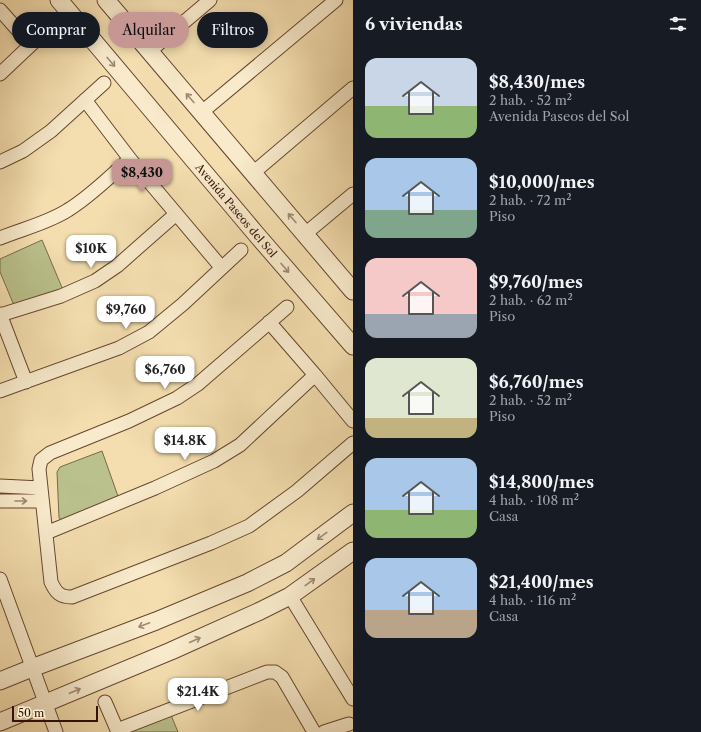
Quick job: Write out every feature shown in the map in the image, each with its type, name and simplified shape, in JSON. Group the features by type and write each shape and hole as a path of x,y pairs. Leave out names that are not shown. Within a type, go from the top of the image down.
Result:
{"street":[{"name":"Avenida Paseos del Sol","path":"58,0 353,346"},
{"path":"106,0 353,291"},
{"path":"150,51 210,0"},
{"path":"202,112 336,0"},
{"path":"0,10 12,24"},
{"path":"0,74 28,48"},
{"path":"0,162 24,151 51,131 104,83"},
{"path":"253,173 353,88"},
{"path":"85,100 130,159 221,268"},
{"path":"0,238 67,211 130,159"},
{"path":"306,234 353,194"},
{"path":"26,382 0,314 61,296 95,281 117,266 176,214"},
{"path":"0,391 119,348 149,332 183,304 241,250"},
{"path":"287,307 198,384 177,398 129,422 45,456 41,460 39,470 41,494 51,582 54,589 65,597 72,597 204,546 249,526 297,491 353,443"},
{"path":"269,322 353,421"},
{"path":"46,533 155,488 214,461 240,445 315,375"},
{"path":"0,486 41,494"},
{"path":"0,501 41,494"},
{"path":"0,681 156,621 247,583 286,563 353,513"},
{"path":"0,722 170,651 290,596 353,551"},
{"path":"0,579 56,732"},
{"path":"290,596 353,699"},
{"path":"105,702 117,731 267,672 275,672 282,677 314,732"},
{"path":"324,732 349,724"}],"green space":[{"path":"42,240 63,290 19,306 13,303 0,272 0,259"},
{"path":"102,451 119,499 63,521 59,518 57,472 60,467"},
{"path":"171,715 178,732 133,732 134,730"}]}
